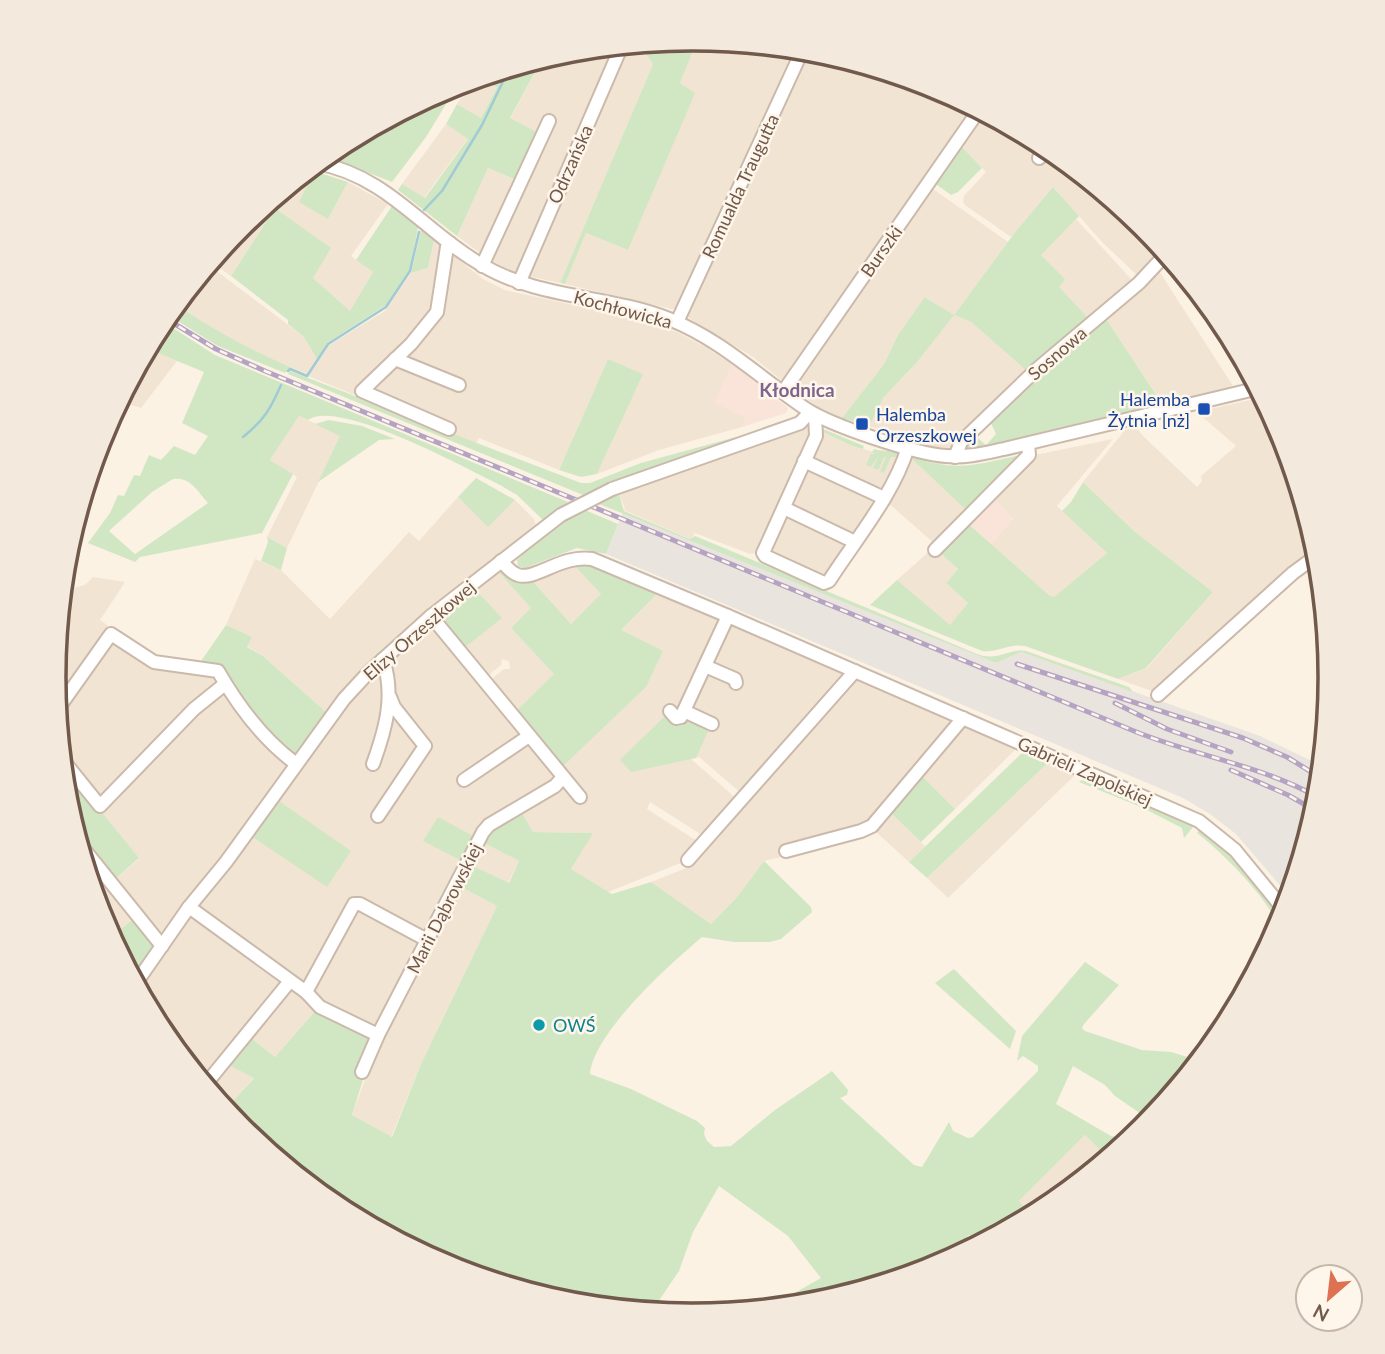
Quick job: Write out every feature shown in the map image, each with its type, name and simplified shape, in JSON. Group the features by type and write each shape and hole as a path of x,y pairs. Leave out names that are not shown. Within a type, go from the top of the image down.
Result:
{"street":[{"name":"Odrzańska","path":"519,283 618,55"},
{"name":"Romualda Traugutta","path":"677,323 798,60"},
{"name":"Burszki","path":"783,392 974,118"},
{"path":"482,266 549,121"},
{"name":"Kochłowicka","path":"330,167 348,172 389,193 482,266 519,283 630,308 677,323 721,346 812,413 838,425 932,454 955,457 980,454 1249,390"},
{"path":"449,429 362,391 411,344 437,312 447,247 450,243"},
{"name":"Sosnowa","path":"955,457 961,442 1037,369 1139,283 1160,261"},
{"path":"395,359 459,385"},
{"path":"812,413 816,436 764,550 765,556 827,583 884,498 903,466 908,447"},
{"name":"Elizy Orzeszkowej","path":"142,975 189,907 226,862 295,763 344,699 431,616 561,515 612,489 800,423 812,413"},
{"path":"935,550 1029,454 1028,444"},
{"path":"804,461 884,498"},
{"path":"784,508 855,542"},
{"name":"Gabrieli Zapolskiej","path":"501,561 512,573 525,576 572,558 592,559 1199,821 1235,850 1277,901"},
{"path":"1157,695 1308,562"},
{"path":"431,616 580,797"},
{"path":"670,711 679,719 684,712 728,616"},
{"path":"67,696 111,634 154,662 218,671 282,754 295,763"},
{"path":"378,816 425,746 394,707 383,659"},
{"path":"705,666 735,679 736,682"},
{"path":"688,860 855,671"},
{"path":"74,774 100,806 194,709 226,684"},
{"path":"373,764 390,697"},
{"path":"684,712 712,724"},
{"path":"786,850 872,826 963,718"},
{"path":"464,780 529,736"},
{"name":"Marii Dąbrowskiej","path":"362,1072 378,1035 483,832 489,825 555,786 562,777"},
{"path":"95,862 162,946"},
{"path":"306,992 354,904 360,904 427,940"},
{"path":"189,907 306,992 320,1007 378,1035"},
{"path":"211,1077 290,981"}],"shaded area":[{"path":"693,51 733,52 794,59 676,310 565,284 586,233 628,250 694,93 680,83"},
{"path":"645,53 653,64 560,283 519,274 491,261 457,236 488,168 517,181 510,119 536,71"},
{"path":"803,61 894,84 971,116 786,384 753,357 684,315"},
{"path":"493,84 497,86 481,118 457,104 463,94"},
{"path":"977,120 1006,135 1074,180 1135,234 1157,258 1139,277 1103,243 1053,187 1011,237 963,202 964,196 986,172 959,144"},
{"path":"446,124 468,138 424,198 402,184"},
{"path":"314,178 328,219 348,182 388,204 351,256 373,272 350,312 313,278 330,248 277,209"},
{"path":"929,186 1008,242 954,315 971,322 1028,372 950,451 869,426 884,397 918,361 953,315 926,297 898,335 884,364 842,418 818,407 790,387"},
{"path":"271,215 231,276 219,268"},
{"path":"1076,219 1131,279 1131,284 1090,320 1058,287 1040,255"},
{"path":"434,240 483,279 505,290 642,320 677,332 705,347 732,364 715,403 746,417 742,427 659,450 597,474 642,375 608,359 559,470 479,438 476,444 308,376 329,345 385,311 411,273 428,268"},
{"path":"216,271 303,336 317,359 307,374 220,334 185,311"},
{"path":"1159,271 1233,386 1162,404 1105,317"},
{"path":"157,353 177,361 141,408 129,404"},
{"path":"732,364 788,408 786,413 742,427 746,417 714,403"},
{"path":"1254,399 1286,476 1308,560 1157,693 1118,679 1147,668 1213,592 1134,531 1083,482 1125,430 1136,427 1197,487 1202,481 1201,476 1236,446 1197,412"},
{"path":"299,416 341,435 287,548 267,537 297,477 270,460"},
{"path":"810,427 812,431 760,550 756,553 750,554 695,533 691,539 624,510 619,494"},
{"path":"823,432 850,445 886,457 903,457 896,476 826,581 766,554"},
{"path":"1113,439 1057,506 1107,553 1054,597 991,544 1013,519 991,495 1030,456"},
{"path":"912,459 967,511 934,543 886,501"},
{"path":"991,495 1013,519 991,544 965,521"},
{"path":"458,497 488,526 515,500 534,519 537,529 359,674 326,712 263,656 247,646 251,637 226,625 255,559 281,570 330,619 409,532 419,541"},
{"path":"623,512 996,663 1021,652 1260,736 1313,761 1307,799 1282,888 1236,834 1183,798 606,554"},
{"path":"932,549 937,550 958,569 946,583 968,603 950,626 897,580"},
{"path":"574,565 602,594 571,624 530,578"},
{"path":"496,569 532,608 511,628 555,674 515,712 492,685 493,678 504,669 510,669 509,661 502,659 501,665 490,674 483,673 463,649 501,618 474,588"},
{"path":"93,577 125,582 100,620 111,628 67,690 73,588 85,585"},
{"path":"657,594 845,673 742,794 699,757 691,759 738,800 705,837 650,802 647,809 700,843 683,862 608,892 571,869 592,833 533,832 521,811 559,788 566,789 561,768 621,630"},
{"path":"430,621 556,772 556,780 483,827 428,931 421,932 352,897 307,984 302,985 195,907 347,700"},
{"path":"115,640 151,665 208,675 218,680 218,685 100,798 73,766 67,703 109,643"},
{"path":"856,676 955,721 872,822 786,856 764,861 737,897 711,924 651,882 689,867"},
{"path":"222,693 229,697 288,764 219,863 184,906 258,959 317,1009 275,1057 250,1037 254,1077 233,1102 196,1058 150,990 114,917 92,852 114,880 139,859 101,812 196,714"},
{"path":"963,724 1018,747 955,809 921,775"},
{"path":"1050,761 1077,773 948,898 927,878"},
{"path":"890,812 925,846 909,862 874,830"},
{"path":"482,842 519,861 508,883 471,865"},
{"path":"459,886 497,906 421,1064 391,1137 352,1115 379,1042"},
{"path":"355,908 421,940 376,1032 322,1005 313,994"},
{"path":"1085,1135 1101,1151 1074,1174 1024,1208 1018,1202"}],"green space":[{"path":"693,51 680,83 695,93 628,250 586,233 565,284 560,283 653,64 645,53"},
{"path":"536,71 510,118 538,133 518,181 488,168 457,236 398,190 402,184 425,198 468,139 446,124 457,104 481,118 497,87 492,84"},
{"path":"451,99 426,137 392,182 338,161 379,135"},
{"path":"959,144 982,168 958,192 951,195 933,182"},
{"path":"321,173 348,182 328,219 299,202 309,181"},
{"path":"1053,187 1079,216 1041,255 1065,279 1059,287 1090,320 1028,372 971,322 954,315 1016,231"},
{"path":"392,206 418,227 410,270 386,305 327,343 317,359 303,336 288,324 288,320 231,276 277,209 331,248 313,278 350,311 373,272 356,260"},
{"path":"421,230 434,240 428,268 411,273"},
{"path":"925,297 954,315 918,361 884,397 869,426 842,418 884,364 898,335"},
{"path":"185,311 244,345 307,374 290,368 285,373 218,346 178,321"},
{"path":"1105,317 1162,404 965,452 962,447 973,434 986,445 996,434 989,419"},
{"path":"173,328 215,355 568,502 543,520 517,495 500,485 403,438 346,419 324,416 308,420 299,416 270,460 293,474 262,533 140,557 135,562 88,543 110,513 118,495 124,496 134,475 140,476 149,455 161,460 174,446 195,455 208,436 182,423 204,372 157,353","holes":["173,479 185,480 208,503 135,554 109,531 152,492"]},
{"path":"608,359 643,374 597,474 581,477 559,470"},
{"path":"290,371 581,483 590,483 641,463 736,437 741,438 583,495 288,374"},
{"path":"329,420 362,426 395,439 379,440 318,482 340,436 315,424"},
{"path":"821,428 864,446 863,449 872,452 874,449 894,452 903,457 891,457 884,473 880,471 886,457 878,470 873,468 879,455 871,467 866,465 871,454 876,454 850,445 823,432 819,440"},
{"path":"1019,457 967,511 912,459 964,466"},
{"path":"476,478 515,500 488,527 458,497"},
{"path":"1083,482 1134,531 1213,592 1146,668 1118,679 1025,646 982,651 870,605 897,580 950,625 968,603 946,583 958,569 937,550 965,521 1054,597 1107,553 1062,511"},
{"path":"619,494 624,511 690,539 695,536 977,654 997,656 1013,651 1026,651 1129,687 1133,692 1021,652 996,663 599,504"},
{"path":"585,510 618,524 606,554 577,548 525,568 518,566 517,560 523,554 572,516"},
{"path":"267,537 287,548 281,570 261,561 268,542"},
{"path":"585,563 657,594 621,630 663,651 646,687 561,768 515,712 554,674 511,628 531,608 496,569 515,580 530,578 571,624 601,594 574,565"},
{"path":"474,588 502,618 463,649 437,617"},
{"path":"226,625 252,637 247,647 263,656 326,712 294,757 255,718 219,668 199,664"},
{"path":"666,715 685,715 710,727 696,758 631,772 620,760"},
{"path":"1024,751 1050,761 927,878 909,862"},
{"path":"921,775 955,809 921,842 890,812"},
{"path":"1085,778 1193,824 1193,827 1184,838 1182,828 1141,807 1079,782"},
{"path":"75,780 139,858 114,880 92,852"},
{"path":"276,799 351,851 327,887 251,836"},
{"path":"521,811 533,832 593,833 571,869 612,894 651,882 711,924 737,897 764,861 811,907 812,912 781,939 770,942 734,942 702,937 619,1019 595,1057 590,1074 631,1089 697,1121 705,1128 707,1141 714,1147 731,1146 775,1110 832,1071 848,1090 847,1095 840,1098 914,1165 922,1167 949,1122 953,1131 968,1138 973,1137 1038,1071 1038,1066 1023,1056 1017,1061 1022,1036 1085,962 1119,985 1084,1024 1082,1028 1085,1031 1142,1050 1171,1052 1189,1058 1141,1114 1115,1096 1105,1085 1073,1066 1056,1104 1117,1137 1101,1151 1085,1135 1019,1201 1024,1208 1006,1219 973,1237 969,1235 962,1242 932,1256 855,1282 791,1295 821,1278 788,1236 719,1186 693,1232 679,1271 659,1302 570,1291 491,1270 416,1239 345,1198 311,1174 233,1102 254,1078 227,1064 250,1037 275,1057 317,1009 373,1037 357,1073 363,1080 352,1115 392,1137 421,1064 497,906 459,886 471,865 509,883 519,861 482,842 488,832"},
{"path":"438,817 477,838 464,862 423,841"},
{"path":"1200,828 1231,852 1275,906 1272,914 1231,864 1197,833"},
{"path":"135,918 156,945 139,969 131,954 120,930"},
{"path":"954,969 1016,1031 1010,1049 935,983"}],"waterway":[{"path":"424,210 442,191 482,125 504,80"},
{"path":"288,371 290,369 307,376 328,344 386,307 410,271 419,232"},
{"path":"243,437 266,414 281,385"}],"railway":[{"path":"175,324 216,349 265,371 1134,731 1274,777 1308,792"},
{"path":"1017,664 1243,738 1287,757 1311,772"},
{"path":"1115,703 1167,729 1231,752"},
{"path":"1231,770 1306,805"}],"place":[{"name":"Halemba Żytnia [nż]","path":"1204,409"},
{"name":"Halemba Orzeszkowej","path":"862,424"},
{"name":"OWŚ","path":"539,1025"}],"district":[{"name":"Kłodnica","path":"797,389"}]}
